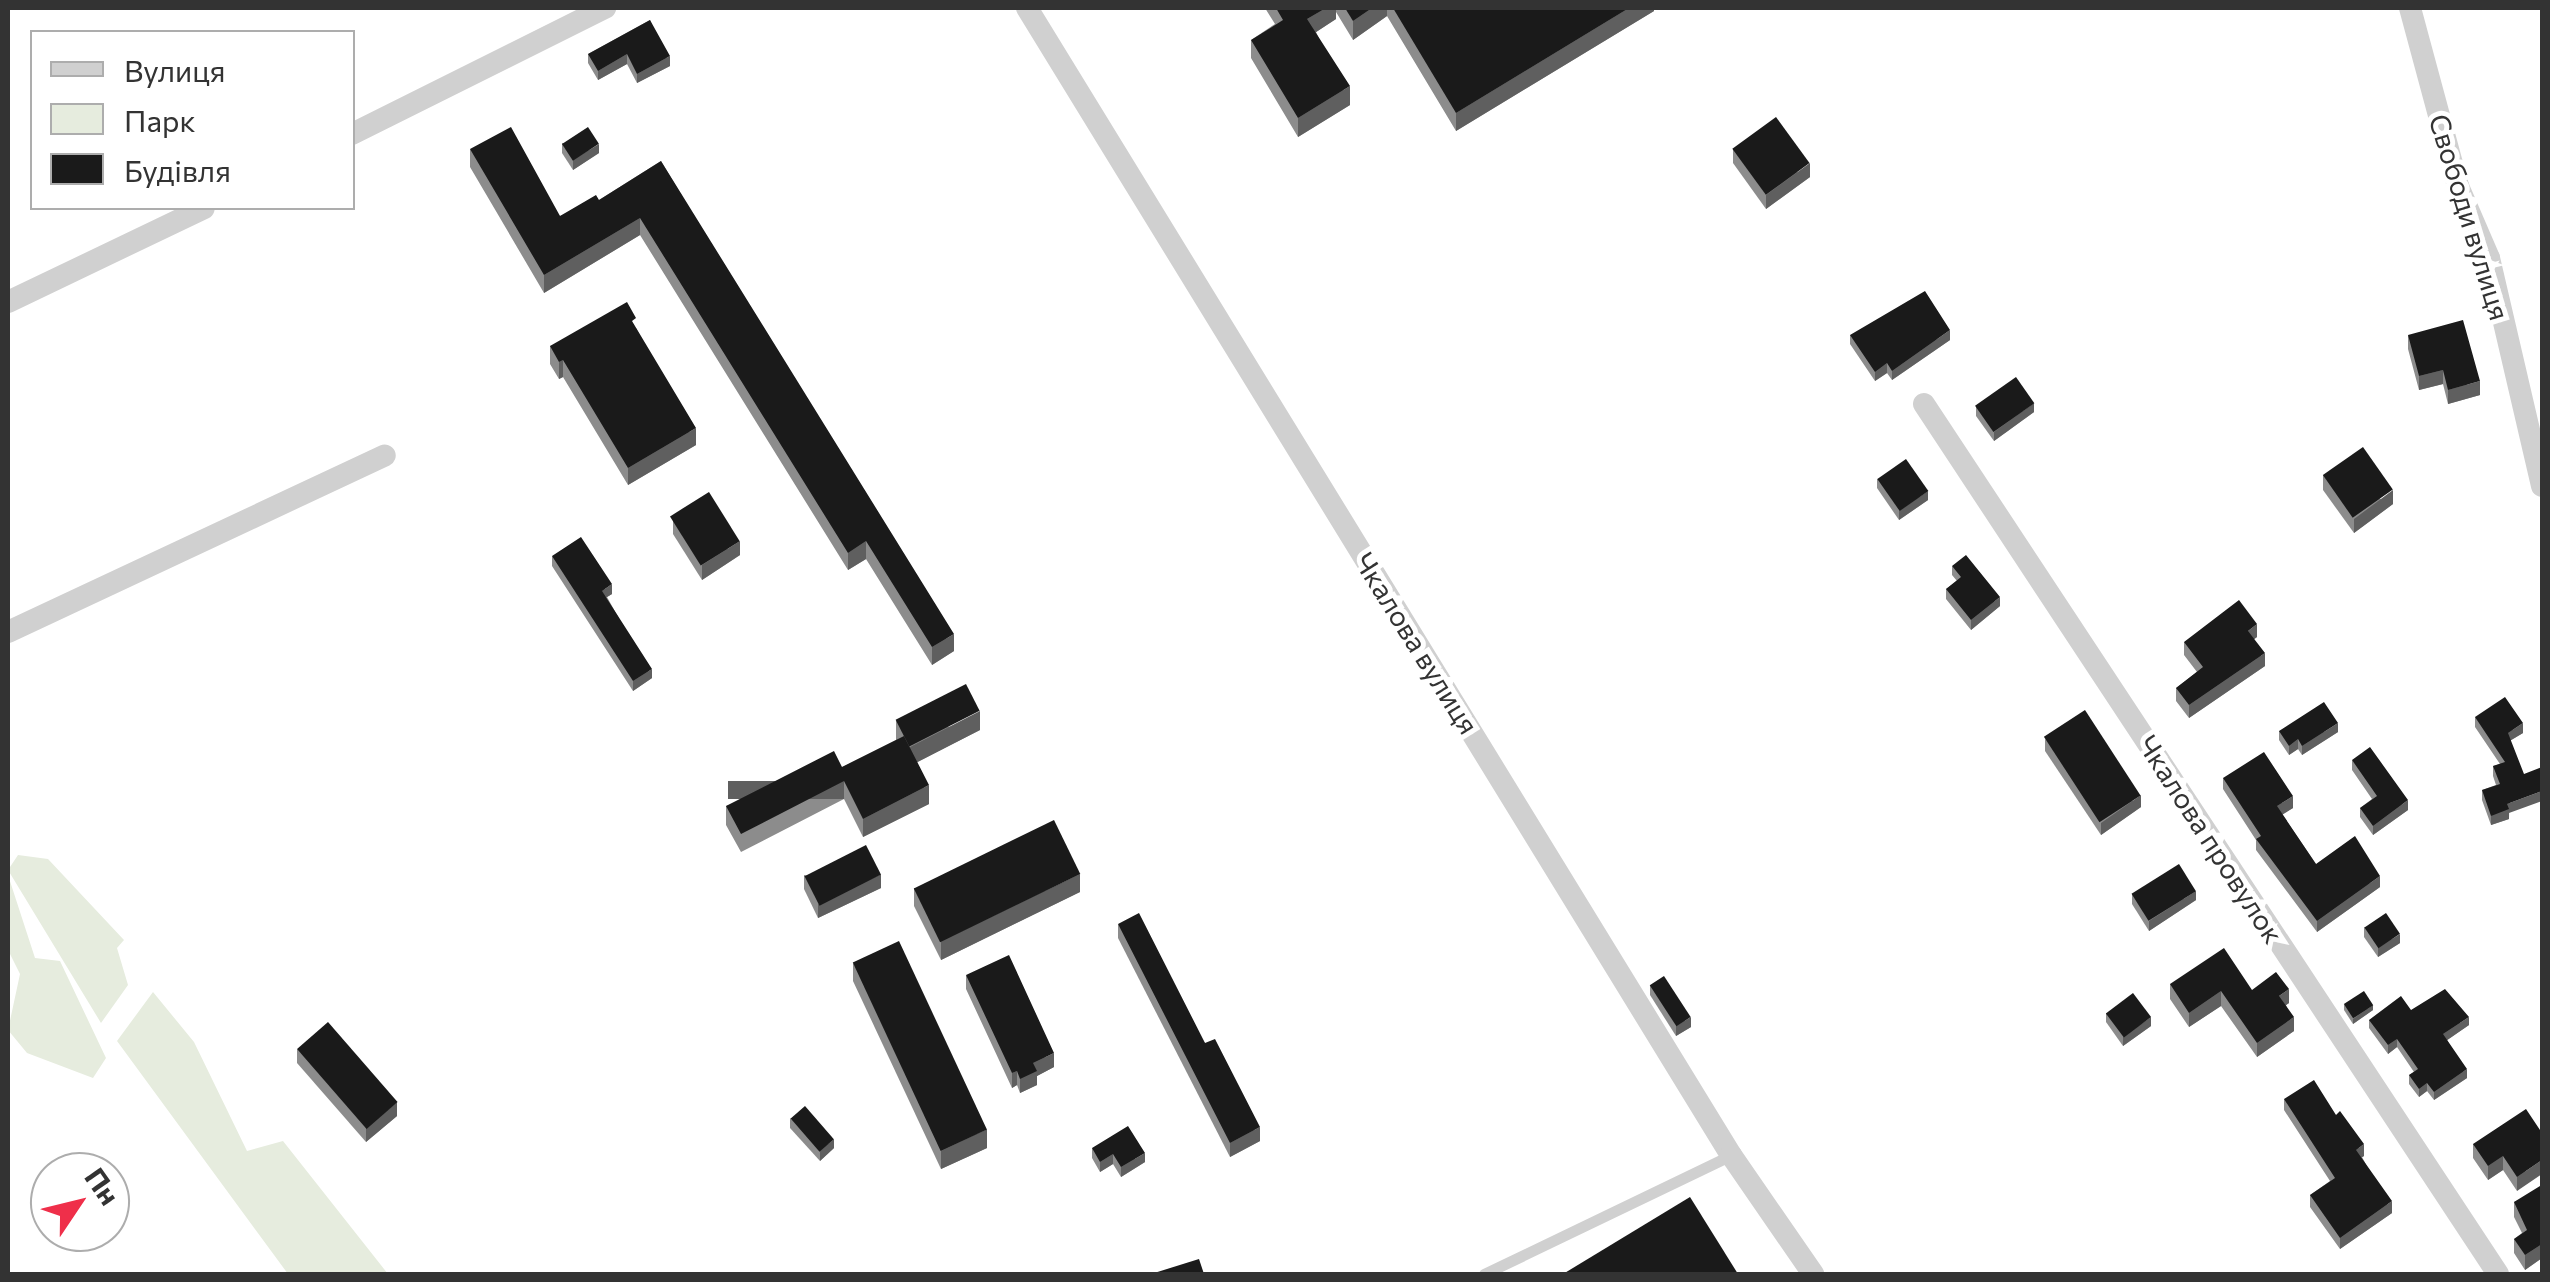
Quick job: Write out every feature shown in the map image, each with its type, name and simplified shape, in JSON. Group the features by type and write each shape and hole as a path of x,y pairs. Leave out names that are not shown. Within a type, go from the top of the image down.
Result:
{"street":[{"path":"355,133 605,8"},
{"name":"Чкалова вулиця","path":"1026,8 1731,1154 1813,1274"},
{"name":"Свободи вулиця","path":"2410,8 2458,186 2489,258 2542,486"},
{"path":"8,302 200,210"},
{"name":"Чкалова провулок","path":"1924,404 2498,1274"},
{"path":"8,632 385,456"}],"lane":[{"path":"1484,1274 1731,1154"}],"green space":[{"path":"18,855 48,859 124,940 117,948 128,985 101,1023 8,870"},
{"path":"8,875 35,958 60,961 106,1058 93,1078 27,1053 8,1030 20,974 8,950"},
{"path":"153,992 194,1042 247,1151 283,1141 388,1274 288,1274 117,1041"}],"building":[{"path":"1276,8 1326,8 1307,19 1350,86 1298,118 1251,40 1283,20"},
{"path":"1345,8 1372,8 1353,21"},
{"path":"1393,8 1629,8 1456,113"},
{"path":"650,20 670,56 637,74 627,54 598,71 588,54"},
{"path":"1776,117 1810,163 1766,195 1732,149"},
{"path":"511,127 560,216 596,195 599,200 661,161 954,634 932,647 866,541 848,553 640,218 544,275 470,149"},
{"path":"588,127 599,144 573,161 562,144"},
{"path":"1925,291 1950,330 1892,371 1887,363 1875,372 1850,335"},
{"path":"627,302 636,318 632,321 696,428 628,468 563,360 559,362 550,346"},
{"path":"2463,320 2480,381 2448,390 2443,370 2419,376 2408,335"},
{"path":"2016,377 2034,403 1993,432 1975,406"},
{"path":"2363,447 2393,490 2353,518 2323,475"},
{"path":"1906,459 1928,491 1900,511 1877,479"},
{"path":"709,492 740,541 701,566 670,516"},
{"path":"581,537 612,584 602,591 652,669 633,681 552,556"},
{"path":"1966,555 2000,597 1971,620 1946,589 1961,577 1952,566"},
{"path":"2239,600 2257,624 2248,631 2265,653 2189,705 2176,688 2203,667 2184,642"},
{"path":"966,684 980,711 909,747 896,720"},
{"path":"2505,697 2523,723 2508,733 2524,774 2542,767 2542,791 2507,804 2509,809 2491,816 2482,790 2500,784 2493,766 2505,762 2475,717"},
{"path":"2324,702 2338,723 2302,746 2298,739 2289,746 2279,731"},
{"path":"2085,710 2141,796 2099,822 2044,737"},
{"path":"904,736 929,785 863,819 844,781 741,834 726,806 834,751 842,767"},
{"path":"2370,747 2408,800 2373,826 2360,808 2377,796 2352,760"},
{"path":"2264,752 2293,796 2277,806 2316,864 2355,836 2380,876 2317,921 2256,839 2261,836 2223,778"},
{"path":"1054,820 1080,874 940,942 914,888"},
{"path":"866,845 881,874 820,906 805,876"},
{"path":"2179,864 2196,891 2148,921 2132,894"},
{"path":"1139,913 1205,1043 1215,1039 1260,1127 1230,1143 1118,924"},
{"path":"2386,913 2400,934 2378,948 2364,928"},
{"path":"899,941 987,1130 941,1151 853,963"},
{"path":"2224,948 2252,990 2276,972 2289,989 2279,996 2294,1017 2257,1043 2221,991 2189,1013 2170,984"},
{"path":"1009,955 1054,1053 1033,1063 1037,1071 1020,1079 1017,1071 1012,1073 966,975"},
{"path":"1664,976 1691,1017 1676,1026 1650,985"},
{"path":"2445,989 2469,1017 2443,1034 2467,1069 2434,1092 2427,1083 2419,1089 2409,1075 2418,1069 2397,1039 2388,1045 2369,1020 2401,996 2411,1010"},
{"path":"2364,991 2373,1005 2353,1018 2344,1004"},
{"path":"2133,993 2151,1017 2124,1037 2106,1013"},
{"path":"328,1022 398,1102 367,1129 297,1049"},
{"path":"2314,1080 2336,1115 2340,1111 2364,1144 2356,1150 2392,1201 2340,1238 2310,1195 2335,1178 2284,1099"},
{"path":"805,1106 834,1139 820,1152 791,1118"},
{"path":"2526,1109 2542,1133 2542,1160 2517,1177 2503,1156 2488,1166 2473,1144"},
{"path":"1128,1126 1145,1153 1121,1167 1113,1154 1100,1162 1092,1148"},
{"path":"2540,1186 2542,1244 2525,1255 2514,1239 2527,1230 2514,1202"},
{"path":"1690,1197 1738,1274 1563,1274"},
{"path":"1199,1259 1204,1274 1151,1274"}]}
